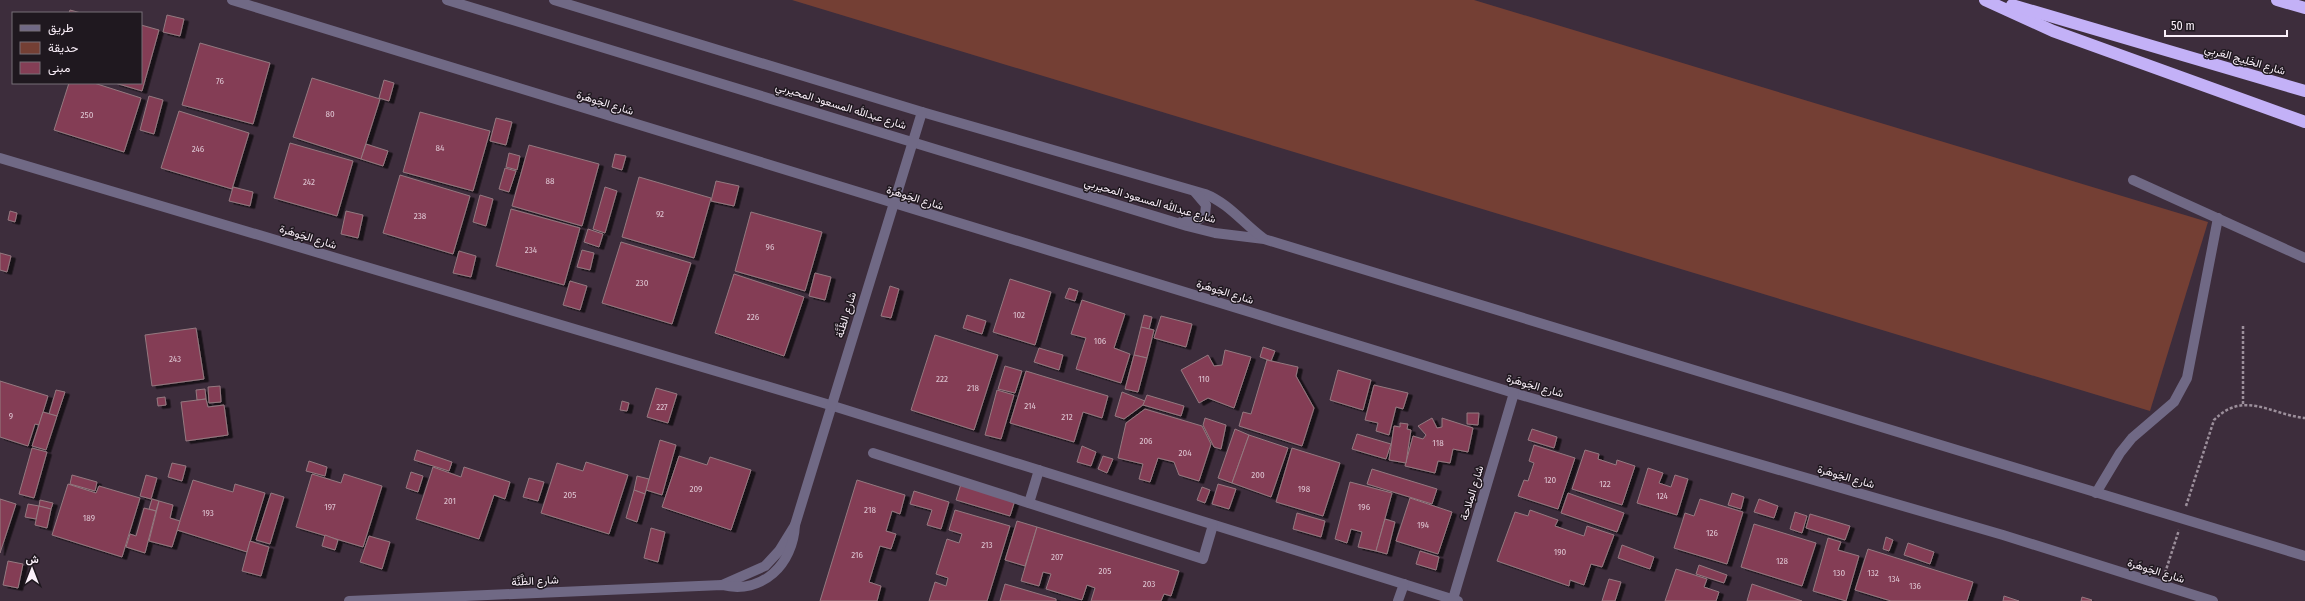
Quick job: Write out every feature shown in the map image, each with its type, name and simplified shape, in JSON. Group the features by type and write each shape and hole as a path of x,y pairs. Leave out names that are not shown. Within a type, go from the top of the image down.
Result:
{"highway":[{"path":"1985,0 2053,31 2305,122"},
{"name":"شارع الخَلِيج العَربِي","path":"1994,0 2305,91"},
{"path":"2277,0 2305,8"}],"street":[{"name":"شارع الجَوهَرة","path":"232,0 893,204 1514,393 2003,535 2212,601"},
{"name":"شارع عبدالله المسعود المحيربي","path":"448,0 1175,222 1216,233 1264,239"},
{"name":"شارع عبدالله المسعود المحيربي","path":"554,0 922,112 1194,191 1220,201 1246,226 1264,239"},
{"name":"شارع الظَّنَّة","path":"350,601 722,585 765,566 779,551 795,525 830,405 922,112"},
{"name":"شارع الجَوهَرة","path":"0,158 830,405 1456,600"},
{"path":"2133,180 2305,258"},
{"path":"1175,222 1196,221 1205,215 1206,204 1194,191"},
{"path":"2096,493 2120,453 2146,424 2166,411 2174,402 2184,384 2190,365 2218,218"},
{"path":"1264,239 2305,556"},
{"name":"شارع المِلاحة","path":"1456,600 1514,393"},
{"path":"873,453 1203,559 1213,525"},
{"path":"1029,503 1039,470"},
{"path":"1398,601 1404,584"}],"path":[{"path":"2243,326 2243,404"},
{"path":"2161,585 2214,420 2230,408 2243,404 2250,404 2280,414 2305,418"}],"green space":[{"path":"792,0 1474,0 2208,222 2150,411"}],"building":[{"path":"167,15 184,19 180,36 163,32"},
{"path":"142,25 159,30 142,91 118,84 142,84"},
{"path":"200,43 270,63 253,124 182,105"},
{"path":"312,78 380,99 361,159 293,137"},
{"path":"384,80 394,83 389,101 379,98"},
{"path":"69,84 97,84 141,98 124,152 54,130"},
{"path":"149,96 163,100 154,134 140,130"},
{"path":"179,111 249,133 232,189 161,168"},
{"path":"420,112 490,131 473,191 403,172"},
{"path":"496,118 512,122 506,145 490,141"},
{"path":"290,143 353,161 337,216 274,198"},
{"path":"366,144 388,151 383,166 361,159"},
{"path":"529,145 599,164 582,226 512,206"},
{"path":"509,153 520,156 517,170 506,167"},
{"path":"615,154 626,156 622,170 612,167"},
{"path":"505,168 516,171 509,192 499,189"},
{"path":"400,175 470,196 453,254 383,233"},
{"path":"639,177 711,198 694,258 622,237"},
{"path":"716,181 739,186 734,206 711,201"},
{"path":"233,187 253,192 250,206 229,201"},
{"path":"605,187 617,191 605,233 593,229"},
{"path":"480,195 493,199 486,226 473,222"},
{"path":"511,209 580,228 564,285 496,266"},
{"path":"10,211 17,213 15,222 8,220"},
{"path":"346,211 363,215 358,238 341,234"},
{"path":"751,212 822,232 805,291 735,271"},
{"path":"588,229 603,234 599,247 584,242"},
{"path":"621,242 691,263 672,324 602,303"},
{"path":"582,250 594,253 590,270 577,267"},
{"path":"459,251 476,256 471,277 453,273"},
{"path":"0,253 11,256 7,272 0,270"},
{"path":"815,273 831,277 825,300 809,296"},
{"path":"734,274 804,297 784,356 715,333"},
{"path":"1010,279 1051,292 1035,345 993,332"},
{"path":"570,281 587,286 580,310 563,305"},
{"path":"890,286 899,289 891,318 881,316"},
{"path":"1069,288 1078,291 1075,301 1065,298"},
{"path":"1082,300 1125,314 1114,348 1130,354 1121,383 1076,369 1086,338 1071,334"},
{"path":"967,315 986,321 982,334 963,328"},
{"path":"1144,315 1152,317 1149,329 1141,327"},
{"path":"1161,316 1192,324 1186,347 1154,338"},
{"path":"1141,327 1154,330 1147,358 1134,355"},
{"path":"196,328 204,379 152,386 145,335"},
{"path":"935,335 998,355 974,430 911,410"},
{"path":"1263,347 1275,351 1271,361 1260,357"},
{"path":"1039,348 1063,355 1059,370 1034,362"},
{"path":"1225,350 1251,357 1234,408 1208,398 1199,403 1181,370 1208,355 1214,366 1222,365"},
{"path":"1134,355 1147,358 1138,392 1125,389"},
{"path":"1267,360 1298,367 1296,376 1314,408 1302,446 1239,426 1243,412 1251,414"},
{"path":"1005,366 1022,371 1015,393 998,389"},
{"path":"1338,370 1371,380 1363,410 1330,400"},
{"path":"1026,371 1108,396 1102,418 1083,412 1074,442 1010,423"},
{"path":"0,381 48,396 39,425 35,424 28,446 0,437"},
{"path":"1374,385 1408,393 1403,409 1396,407 1389,435 1376,431 1378,423 1365,420"},
{"path":"220,386 221,402 209,403 208,387"},
{"path":"656,388 677,394 668,423 647,417"},
{"path":"205,389 206,399 197,400 196,390"},
{"path":"56,390 65,392 57,416 49,414"},
{"path":"997,390 1014,395 1001,439 985,435"},
{"path":"1122,392 1145,401 1143,405 1124,419 1115,416"},
{"path":"1147,395 1184,406 1181,416 1143,405"},
{"path":"165,397 166,405 158,406 157,398"},
{"path":"206,399 208,407 224,405 228,435 186,441 181,402"},
{"path":"622,401 629,403 627,411 620,410"},
{"path":"1145,409 1202,426 1211,444 1199,481 1179,475 1174,462 1158,458 1150,482 1139,479 1143,464 1118,458 1126,423"},
{"path":"43,412 57,416 46,450 32,446"},
{"path":"1467,413 1479,413 1478,425 1467,424"},
{"path":"1205,418 1226,425 1221,449 1214,447 1203,425"},
{"path":"1432,418 1437,428 1442,427 1442,418 1473,428 1468,452 1453,449 1450,463 1438,461 1435,473 1405,466 1413,436 1423,439 1426,435 1418,426"},
{"path":"1400,423 1408,424 1407,429 1411,430 1406,463 1389,460 1394,426 1400,427"},
{"path":"1235,429 1249,435 1232,483 1218,478"},
{"path":"1532,429 1557,437 1554,448 1528,440"},
{"path":"1357,434 1391,444 1386,459 1352,449"},
{"path":"1249,435 1288,448 1271,497 1232,483"},
{"path":"660,440 676,445 662,495 646,490"},
{"path":"1534,445 1575,458 1558,509 1518,496 1524,480 1528,481 1534,463 1529,461"},
{"path":"1082,446 1096,452 1091,466 1077,462"},
{"path":"32,448 47,452 34,498 19,494"},
{"path":"1292,448 1340,463 1323,516 1276,502"},
{"path":"417,450 452,462 449,471 414,460"},
{"path":"1585,450 1599,454 1598,459 1616,465 1617,460 1635,466 1622,505 1572,489"},
{"path":"679,456 707,465 710,457 751,470 731,530 662,507"},
{"path":"1103,456 1113,459 1107,473 1098,469"},
{"path":"309,461 327,467 325,476 306,471"},
{"path":"586,462 628,475 609,534 541,513 557,463 583,471"},
{"path":"172,463 186,466 182,481 168,477"},
{"path":"433,467 461,477 464,467 510,482 505,499 494,495 479,539 416,519"},
{"path":"1648,468 1663,473 1659,483 1671,487 1675,475 1688,479 1677,515 1637,503"},
{"path":"1372,469 1437,489 1432,504 1367,484"},
{"path":"411,472 423,476 418,492 406,488"},
{"path":"312,474 341,483 344,474 382,486 363,547 296,527"},
{"path":"72,475 97,482 95,491 70,484"},
{"path":"146,475 157,478 151,499 140,496"},
{"path":"637,476 649,479 645,494 634,490"},
{"path":"529,478 544,482 538,501 523,497"},
{"path":"193,480 233,492 235,484 265,493 247,552 177,530"},
{"path":"857,480 905,495 900,514 892,511 886,531 896,534 891,549 880,546 869,582 881,586 877,601 820,601"},
{"path":"1350,482 1392,493 1376,551 1358,547 1362,532 1351,529 1347,543 1335,539"},
{"path":"68,484 96,493 99,486 140,498 122,557 52,535"},
{"path":"961,484 1015,500 1010,516 956,500"},
{"path":"1218,484 1236,489 1229,509 1212,504"},
{"path":"1202,487 1210,490 1205,503 1197,500"},
{"path":"634,490 645,494 637,522 626,518"},
{"path":"914,491 949,502 941,529 927,525 932,510 910,504"},
{"path":"271,493 284,497 270,544 256,540"},
{"path":"1568,493 1624,513 1617,532 1561,513"},
{"path":"1732,493 1744,497 1741,509 1728,505"},
{"path":"1410,498 1452,512 1438,554 1396,541"},
{"path":"0,499 16,504 0,553"},
{"path":"152,499 159,501 156,511 149,509"},
{"path":"1700,499 1743,512 1727,564 1674,548 1685,513 1694,516"},
{"path":"1759,499 1778,506 1774,518 1754,512"},
{"path":"40,500 53,503 51,509 39,506"},
{"path":"159,501 173,505 170,518 180,521 172,547 149,541"},
{"path":"28,504 39,506 36,519 25,517"},
{"path":"39,506 51,509 47,528 35,525"},
{"path":"144,508 156,511 145,553 126,547 130,534 136,536"},
{"path":"955,510 1010,526 987,601 929,601 935,582 946,586 948,578 936,574 947,539 959,543 962,534 949,530"},
{"path":"1530,510 1558,520 1555,526 1584,536 1587,526 1614,535 1602,567 1591,564 1584,585 1570,580 1569,586 1497,561 1515,512 1528,516"},
{"path":"1795,512 1807,516 1802,533 1790,529"},
{"path":"1297,513 1325,521 1321,537 1293,529"},
{"path":"1810,514 1850,526 1845,540 1806,528"},
{"path":"1385,519 1395,522 1387,554 1376,551"},
{"path":"1017,521 1037,527 1025,566 1005,560"},
{"path":"1754,524 1816,543 1802,586 1741,567"},
{"path":"1037,527 1179,571 1171,596 1164,594 1161,601 1091,601 1095,588 1087,585 1082,600 1046,589 1051,574 1043,572 1039,586 1021,581"},
{"path":"651,528 665,532 658,562 644,558"},
{"path":"325,535 338,540 335,550 322,546"},
{"path":"369,536 390,542 382,569 360,562"},
{"path":"1886,537 1893,540 1889,551 1883,549"},
{"path":"1828,538 1841,542 1838,550 1859,556 1846,601 1813,591"},
{"path":"250,541 269,547 261,576 242,571"},
{"path":"1908,543 1934,552 1930,564 1904,555"},
{"path":"1622,545 1654,557 1650,569 1618,558"},
{"path":"1868,549 1973,582 1967,601 1891,601 1855,590"},
{"path":"1420,551 1439,557 1436,570 1416,564"},
{"path":"8,561 23,564 18,588 3,585"},
{"path":"1699,565 1727,575 1724,583 1696,574"},
{"path":"1676,569 1707,579 1704,587 1719,592 1716,601 1665,601"},
{"path":"1609,579 1621,582 1615,601 1602,601"},
{"path":"1005,584 1056,599 1056,601 1000,601"},
{"path":"1752,584 1802,601 1747,601"},
{"path":"2004,596 2019,601 2003,601"},
{"path":"2082,597 2092,600 2081,601"}]}
